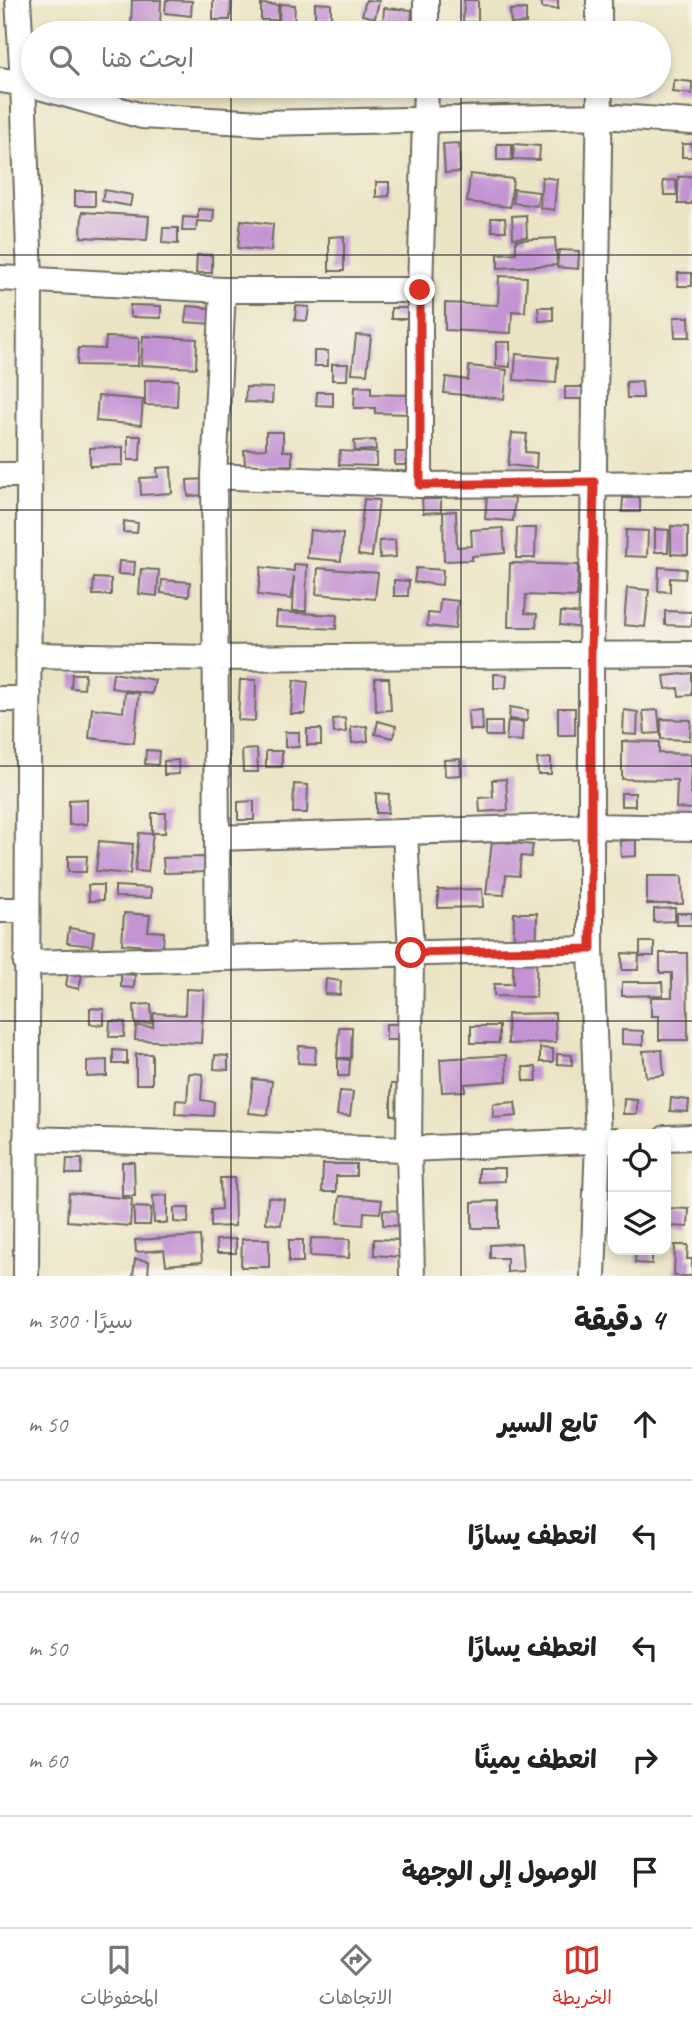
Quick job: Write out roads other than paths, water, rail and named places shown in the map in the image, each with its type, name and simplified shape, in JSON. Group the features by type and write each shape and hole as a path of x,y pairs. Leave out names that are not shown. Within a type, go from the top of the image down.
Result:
{"street":[{"path":"18,0 21,50"},
{"path":"426,0 426,21"},
{"path":"601,21 603,2"},
{"path":"24,98 30,279 26,1276"},
{"path":"77,98 142,116 262,123 601,116 692,122"},
{"path":"420,485 420,290 426,98"},
{"path":"593,1276 605,1140 591,949 591,655 600,98"},
{"path":"0,278 223,290 420,290"},
{"path":"218,958 214,476 223,290"},
{"path":"0,475 28,475"},
{"path":"214,476 420,485 692,483"},
{"path":"28,655 214,658 692,654"},
{"path":"0,699 28,699"},
{"path":"217,838 592,826 692,828"},
{"path":"405,832 411,953 409,1149 412,1276"},
{"path":"0,910 26,910"},
{"path":"26,963 591,949"},
{"path":"671,1138 692,1137"},
{"path":"26,1139 409,1149 605,1140"}]}
